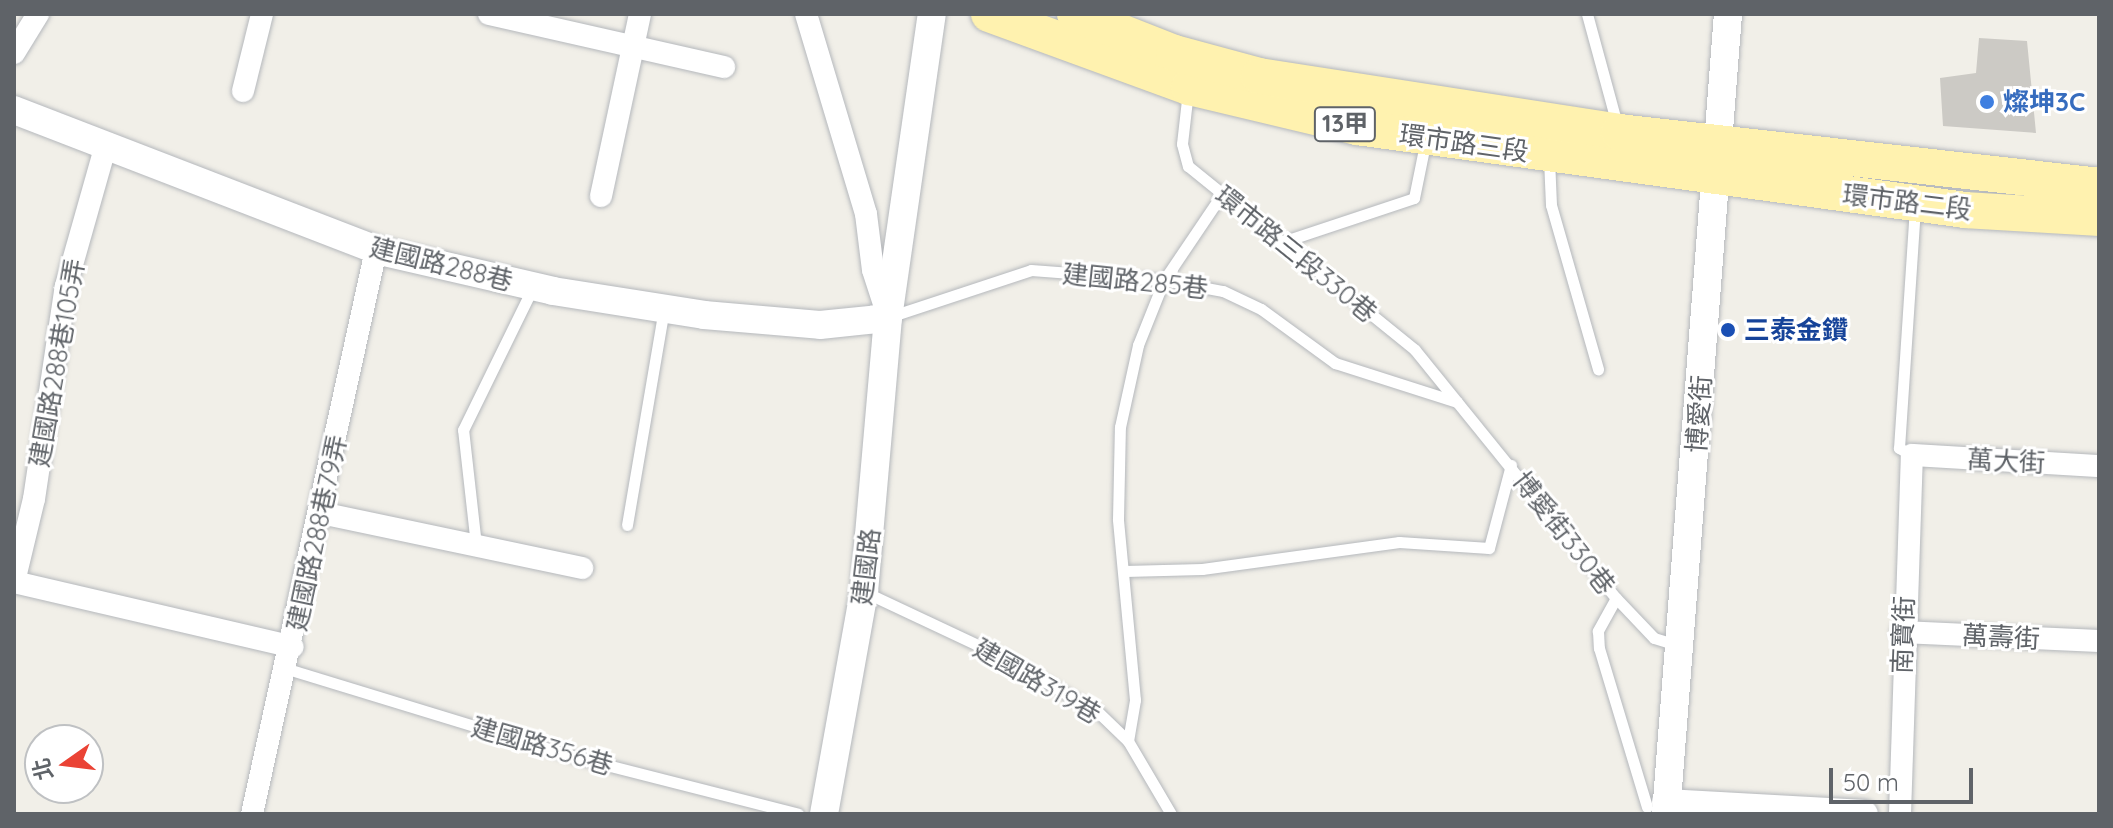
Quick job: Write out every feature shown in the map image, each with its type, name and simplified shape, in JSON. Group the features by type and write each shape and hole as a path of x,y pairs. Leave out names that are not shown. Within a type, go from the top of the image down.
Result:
{"main road":[{"name":"環市路三段","path":"989,14 1189,87 1426,138 1548,155 1717,161"},
{"name":"環市路三段","path":"1075,14 1174,53 1259,76 1619,132 1717,161"},
{"name":"環市路二段","path":"1717,161 2099,186"},
{"name":"環市路二段","path":"1717,161 1915,203 2099,218"}],"street":[{"path":"14,53 38,14"},
{"path":"243,91 262,14"},
{"path":"489,14 635,50 724,67"},
{"path":"601,196 635,50 640,14"},
{"name":"建國路","path":"806,14 866,214 873,270 888,318"},
{"name":"建國路","path":"824,814 864,592 888,318 932,14"},
{"name":"博愛街","path":"1654,809 1683,647 1728,14"},
{"name":"建國路288巷","path":"14,110 376,250 534,287 664,308 820,325 888,318"},
{"name":"建國路288巷105弄","path":"14,582 24,497 66,286 106,145"},
{"name":"建國路288巷79弄","path":"252,814 293,647 376,250"},
{"name":"萬大街","path":"1912,455 2099,466"},
{"name":"南寶街","path":"1900,814 1902,632 1912,455"},
{"path":"321,513 582,568"},
{"path":"14,582 293,647"},
{"name":"萬壽街","path":"1902,632 2099,641"},
{"path":"1654,809 1864,814"}],"lane":[{"path":"1587,14 1619,132"},
{"name":"環市路三段330巷","path":"1189,87 1182,144 1188,166 1415,350 1458,402"},
{"path":"1282,242 1414,198 1426,138"},
{"path":"1548,155 1551,205 1598,369"},
{"path":"1128,741 1135,700 1118,519 1120,427 1138,345 1164,280 1222,194"},
{"path":"1912,455 1899,448 1915,203"},
{"name":"建國路285巷","path":"888,318 934,297 1031,270 1164,280 1223,291 1261,309 1335,363 1458,402"},
{"path":"476,545 463,430 534,287"},
{"path":"627,525 664,308"},
{"name":"博愛街330巷","path":"1458,402 1616,598 1654,638 1683,647"},
{"path":"1125,571 1202,569 1399,542 1489,548 1511,465"},
{"name":"建國路319巷","path":"864,592 1003,657 1099,713 1128,741 1171,814"},
{"path":"1616,598 1598,631 1599,648 1654,809"},
{"name":"建國路356巷","path":"288,669 583,759 798,814"}],"building":[{"name":"燦坤3C","path":"1979,38 2027,41 2036,133 1943,126 1940,78 1976,73"}],"place":[{"name":"燦坤3C","path":"1987,102"},
{"name":"三泰金鑽","path":"1728,330"}]}
